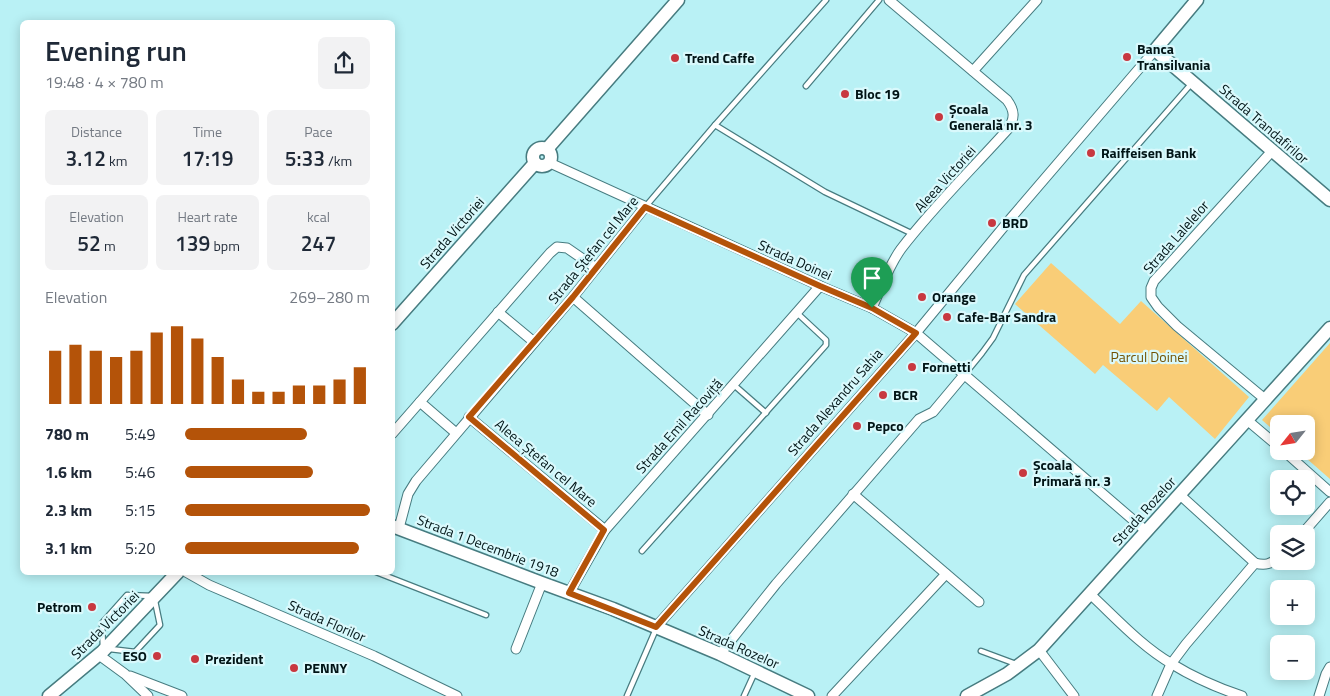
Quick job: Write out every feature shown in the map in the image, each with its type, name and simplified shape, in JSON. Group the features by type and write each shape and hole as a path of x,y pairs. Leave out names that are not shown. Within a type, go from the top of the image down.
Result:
{"street":[{"path":"547,149 678,0"},
{"name":"Aleea Victoriei","path":"872,308 892,264 901,250 1008,129 1013,120 1013,108 1008,100 889,0"},
{"path":"973,71 1037,0"},
{"name":"Strada Alexandru Sahia","path":"656,627 916,333 1011,218 1197,0"},
{"name":"Strada Trandafirilor","path":"1155,50 1330,200"},
{"path":"540,148 547,149 551,154 550,163 542,167 534,163 532,157 535,151 540,148"},
{"name":"Strada Lalelelor","path":"1266,400 1177,326 1151,298 1151,288 1154,281 1272,151"},
{"name":"Strada Victoriei","path":"395,321 534,163"},
{"name":"Strada Doinei","path":"550,163 872,308 916,333 1146,531"},
{"name":"Strada Ștefan cel Mare","path":"396,527 408,494 416,481 573,297 645,207"},
{"path":"395,431 557,247 568,248 596,268"},
{"name":"Strada Emil Racoviță","path":"569,593 604,530 708,415 820,286"},
{"path":"573,297 708,415"},
{"path":"498,312 534,342"},
{"name":"Strada Rozelor","path":"967,696 1020,666 1040,650 1330,328"},
{"path":"720,654 853,494 919,419 932,412 964,375"},
{"path":"420,402 456,432"},
{"name":"Aleea Ștefan cel Mare","path":"469,417 604,530"},
{"path":"1247,420 1270,439"},
{"path":"1294,460 1330,492"},
{"path":"853,494 979,602"},
{"path":"1179,494 1255,563 1262,565 1270,563"},
{"path":"1310,525 1330,502"},
{"name":"Strada 1 Decembrie 1918","path":"396,527 656,627"},
{"path":"1157,696 1171,664 1255,563"},
{"path":"832,696 946,574"},
{"name":"Strada Victoriei","path":"49,696 103,651 175,575"},
{"name":"Strada Florilor","path":"191,575 209,585 374,656 457,696"},
{"path":"516,649 542,584"},
{"path":"1090,594 1171,664 1242,696"},
{"name":"Strada Rozelor","path":"656,627 720,654 808,696"},
{"path":"1040,650 1074,696"},
{"path":"103,651 148,696"},
{"path":"1319,696 1330,667"},
{"path":"125,674 182,696"}],"lane":[{"name":"Strada Ștefan cel Mare","path":"645,207 826,0"},
{"path":"806,86 879,0"},
{"path":"964,375 988,345 1024,275 1192,82"},
{"path":"715,125 825,192 914,234"},
{"path":"642,551 826,345 826,340 822,334 797,313"},
{"path":"734,385 766,413"},
{"path":"384,575 486,615"},
{"path":"127,595 155,597 160,625 135,652 103,651 102,622 127,595"},
{"name":"Strada Alexandru Sahia","path":"627,696 656,627"},
{"path":"981,651 1020,666"},
{"path":"744,696 756,671"}],"green space":[{"name":"Parcul Doinei","path":"1051,263 1120,324 1141,301 1249,397 1215,439 1169,397 1157,411 1103,365 1095,374 1015,304"},
{"path":"1330,343 1330,479 1308,460 1315,460 1315,415 1270,415 1270,427 1262,420"}],"place":[{"name":"Banca Transilvania","path":"1127,57"},
{"name":"Trend Caffe","path":"675,58"},
{"name":"Bloc 19","path":"845,94"},
{"name":"Școala Generală nr. 3","path":"939,117"},
{"name":"Raiffeisen Bank","path":"1091,153"},
{"name":"BRD","path":"992,223"},
{"name":"Orange","path":"922,297"},
{"name":"Cafe-Bar Sandra","path":"947,317"},
{"name":"Fornetti","path":"912,367"},
{"name":"BCR","path":"883,395"},
{"name":"Pepco","path":"857,426"},
{"name":"Școala Primară nr. 3","path":"1023,473"},
{"name":"Petrom","path":"92,607"},
{"name":"ESO","path":"157,656"},
{"name":"Prezident","path":"195,659"},
{"name":"PENNY","path":"294,668"}],"route":[{"path":"645,207 872,308 916,333 656,627 569,593 604,530 469,417 573,297 645,207"}]}
